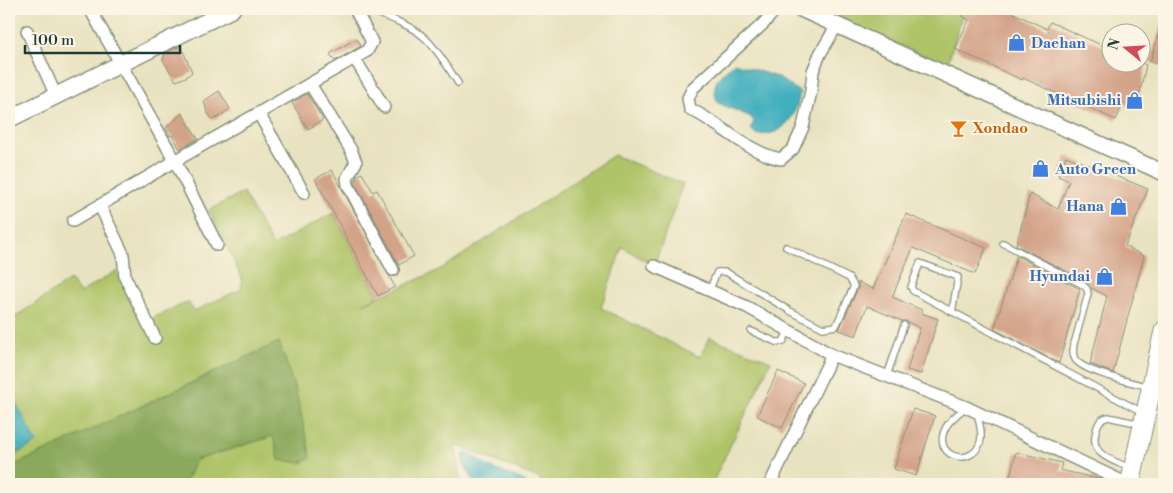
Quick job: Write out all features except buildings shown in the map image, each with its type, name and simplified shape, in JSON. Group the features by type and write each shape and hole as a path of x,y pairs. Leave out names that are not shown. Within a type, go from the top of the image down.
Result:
{"main road":[{"path":"9,119 232,9"},
{"path":"1130,479 1164,331"}],"street":[{"path":"90,9 175,161 217,244"},
{"path":"73,221 368,51 372,42 355,9"},
{"path":"776,9 764,23 693,88 688,98 690,109 706,117 768,157 782,159 793,149 803,127 813,71 820,54 837,25"},
{"path":"801,9 1164,172"},
{"path":"28,31 56,96"},
{"path":"355,59 384,106"},
{"path":"310,84 351,150 356,162 348,178 348,185 393,270"},
{"path":"259,114 304,193"},
{"path":"100,206 123,254 125,277 155,338"},
{"path":"654,266 747,307 832,355 966,407 1130,479"},
{"path":"770,484 832,355"}],"lane":[{"path":"365,9 394,20 424,37 458,83"},
{"path":"1003,243 1083,285 1087,289 1088,294 1073,352 1075,359 1080,364 1093,370 1152,388"},
{"path":"709,291 717,272 726,272 790,312 823,328 836,326 854,286 849,278 786,247"},
{"path":"952,312 958,277 920,263 912,290 1144,419"},
{"path":"887,376 904,325"},
{"path":"751,331 776,342 783,342 788,331"},
{"path":"966,407 944,430 944,448 950,455 961,457 977,449 980,445 981,436 977,412"},
{"path":"1130,479 1102,454 1095,446 1094,440 1099,422 1104,418 1144,419"}],"green space":[{"path":"817,9 964,9 947,66"},
{"path":"614,155 683,184 654,266 622,247 601,308 700,357 709,337 771,361 712,484 540,484 541,479 455,445 461,484 184,484 196,460 273,436 279,342 9,468 9,321 70,280 80,293 116,271 144,320 151,319 188,302 194,311 241,289 242,278 209,210 243,192 273,246 333,213 378,296 363,304 441,269"},
{"path":"279,342 296,392 311,458 302,463 279,460 273,436 196,460 184,484 9,484 9,468"}],"water":[{"path":"734,63 777,77 800,92 795,111 783,127 772,133 756,135 751,129 754,121 749,116 718,103 715,90 717,80"},
{"path":"9,389 37,443 9,458"},
{"path":"464,454 473,456 485,465 523,480 527,484 474,484 462,461"}],"place":[{"name":"Daehan","path":"1017,43"},
{"name":"Mitsubishi","path":"1135,100"},
{"name":"Xondao","path":"959,128"},
{"name":"Auto Green","path":"1041,169"},
{"name":"Hana","path":"1118,206"},
{"name":"Hyundai","path":"1104,276"}]}
